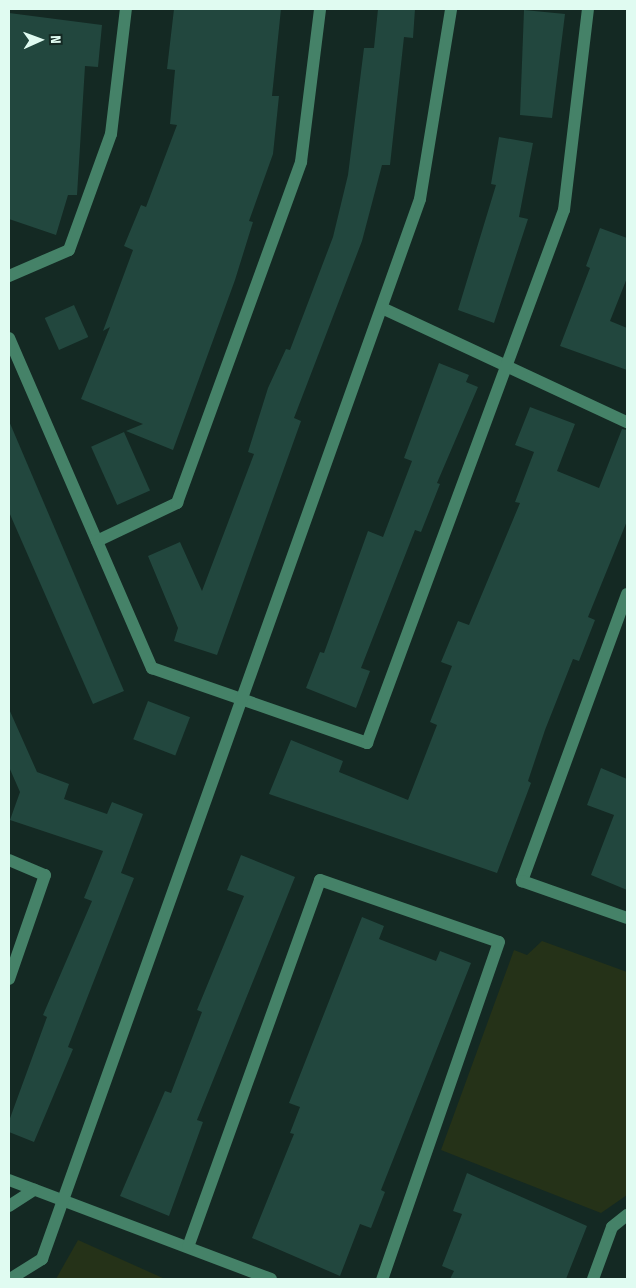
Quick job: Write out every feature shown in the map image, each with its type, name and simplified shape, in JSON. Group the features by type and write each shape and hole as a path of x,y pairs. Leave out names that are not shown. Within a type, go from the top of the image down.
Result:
{"street":[{"path":"9,276 69,250 111,134 126,9"},
{"path":"97,541 178,503 301,162 320,9"},
{"path":"10,1279 42,1259 244,701 420,199 451,9"},
{"path":"9,338 152,668 366,743 508,366 564,210 588,9"},
{"path":"382,308 627,422"},
{"path":"627,594 522,881 627,918"},
{"path":"9,860 44,875 9,979"},
{"path":"188,1247 320,880 499,942 382,1279"},
{"path":"9,1180 271,1279"},
{"path":"9,1206 34,1190"},
{"path":"593,1279 612,1227 627,1215"}],"green space":[{"path":"542,941 627,972 627,1195 601,1213 441,1150 514,950 527,955"},
{"path":"78,1240 165,1279 56,1279"}],"building":[{"path":"174,9 281,9 272,96 279,96 273,154 249,221 253,222 235,280 173,450 126,431 143,424 81,399 110,327 103,331 133,250 124,246 141,205 146,207 177,125 170,124 175,70 167,69"},
{"path":"378,9 415,9 413,38 404,37 390,165 382,165 362,241 294,418 301,421 217,655 174,641 178,628 148,556 180,542 202,591 254,454 248,452 268,388 286,349 290,350 333,237 348,175 364,48 374,48"},
{"path":"524,10 565,14 552,118 520,115"},
{"path":"9,13 102,25 98,67 85,66 77,195 68,195 56,235 9,219"},
{"path":"499,137 533,143 519,217 528,219 494,323 458,310 496,185 491,184"},
{"path":"600,228 627,238 627,278 610,321 627,328 627,370 560,346 590,268 586,266"},
{"path":"74,305 88,337 59,350 45,318"},
{"path":"439,363 469,375 466,382 478,387 437,483 440,484 421,532 415,530 361,668 370,671 356,708 306,688 320,652 324,653 368,531 383,537 412,461 404,458"},
{"path":"530,407 575,424 557,471 599,488 622,429 627,430 627,521 588,617 595,620 579,661 573,659 545,730 528,781 531,783 497,873 269,794 291,740 343,761 339,772 408,800 437,725 430,722 452,666 441,662 458,621 469,625 520,503 515,502 534,452 515,445"},
{"path":"9,421 124,691 93,704 9,512"},
{"path":"124,432 150,490 117,505 91,447"},
{"path":"148,701 190,717 175,755 133,739"},
{"path":"9,709 37,772 69,784 64,799 107,814 112,802 143,814 121,873 134,878 68,1047 73,1049 34,1142 9,1132 9,1121 47,1017 43,1015 92,901 84,898 103,851 10,820 20,792 9,767"},
{"path":"601,768 627,779 627,890 591,875 614,815 587,805"},
{"path":"241,855 295,877 197,1120 203,1122 169,1216 120,1196 165,1091 171,1093 202,1012 197,1010 244,896 227,890"},
{"path":"362,917 384,926 379,939 436,961 440,951 471,963 381,1190 385,1192 371,1228 360,1224 340,1276 252,1238 294,1134 290,1133 300,1107 289,1103"},
{"path":"467,1173 587,1226 566,1279 450,1279 454,1271 442,1266 462,1214 453,1211"}]}
